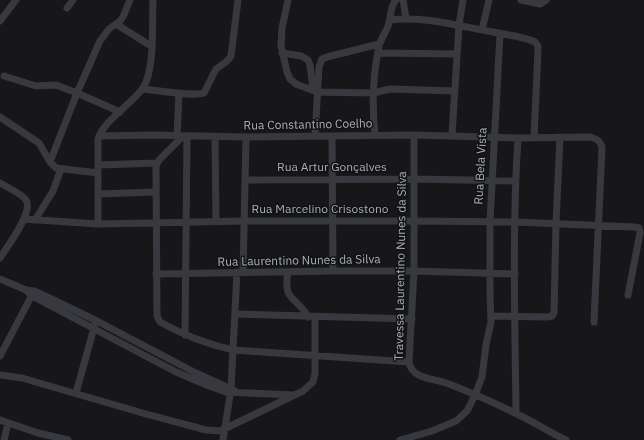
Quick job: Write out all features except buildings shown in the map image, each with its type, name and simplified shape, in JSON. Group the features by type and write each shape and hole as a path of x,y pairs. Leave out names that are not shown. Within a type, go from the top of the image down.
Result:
{"street":[{"path":"0,21 16,0"},
{"path":"67,8 73,0"},
{"path":"50,162 77,93 100,42 106,32 123,17 130,0"},
{"path":"98,224 99,136 142,89 149,71 153,0"},
{"path":"142,89 199,94 205,91 216,69 226,62 230,56 238,0"},
{"path":"288,0 282,28 282,53 290,79 300,86 315,91 373,93 390,89 455,91"},
{"path":"375,135 373,93 379,44 390,20 392,5 396,0"},
{"path":"403,0 406,18"},
{"path":"452,135 459,25 463,0"},
{"path":"482,30 489,0"},
{"path":"521,0 543,2"},
{"path":"390,20 406,18 419,19 459,25 532,40 536,44 538,50 534,137"},
{"path":"116,24 151,46"},
{"name":"Rua Bela Vista","path":"400,440 432,431 456,421 467,411 475,395 483,371 486,345 492,316 490,300 491,180 500,34"},
{"path":"315,91 319,67 324,58 379,44"},
{"path":"282,53 305,57 308,60 315,91 316,136"},
{"path":"378,53 457,54"},
{"path":"4,76 36,86 56,86 77,93 120,112"},
{"path":"179,93 183,136 186,223 185,335"},
{"path":"0,117 39,143 54,167 61,169 98,169 156,163 183,136"},
{"name":"Travessa Laurentino Nunes da Silva","path":"414,135 414,271 409,362 411,371 416,374 447,383 516,413 566,440"},
{"name":"Rua Constantino Coelho","path":"99,136 246,137 452,135 518,138 590,137 598,140 601,145 598,225"},
{"path":"215,136 216,222"},
{"path":"332,136 333,271"},
{"path":"223,440 233,391 235,314 244,222 246,137"},
{"path":"492,316 553,315 560,137"},
{"path":"516,413 514,316 515,181 518,138"},
{"path":"156,163 157,318 162,323 185,335 233,350 409,362"},
{"path":"34,220 53,191 61,169"},
{"name":"Rua Artur Gonçalves","path":"245,180 415,178 515,181"},
{"path":"0,183 23,196 27,201 28,208 24,219 1,253"},
{"path":"98,194 156,192"},
{"name":"Rua Marcelino Crisostono","path":"24,219 98,224 332,221 515,222"},
{"path":"515,222 634,226 640,230 640,235 628,294"},
{"path":"594,322 598,225"},
{"name":"Rua Laurentino Nunes da Silva","path":"156,274 414,271 515,274"},
{"path":"0,375 22,378 217,432 295,395 308,388 313,382 315,374 315,356 312,317 288,292 288,272"},
{"path":"0,278 95,325 176,372 209,386 233,391 295,395"},
{"path":"0,356 31,293"},
{"path":"235,314 412,319"},
{"path":"76,393 95,325"},
{"path":"0,420 38,433 68,440"},
{"path":"6,439 8,423"}]}
